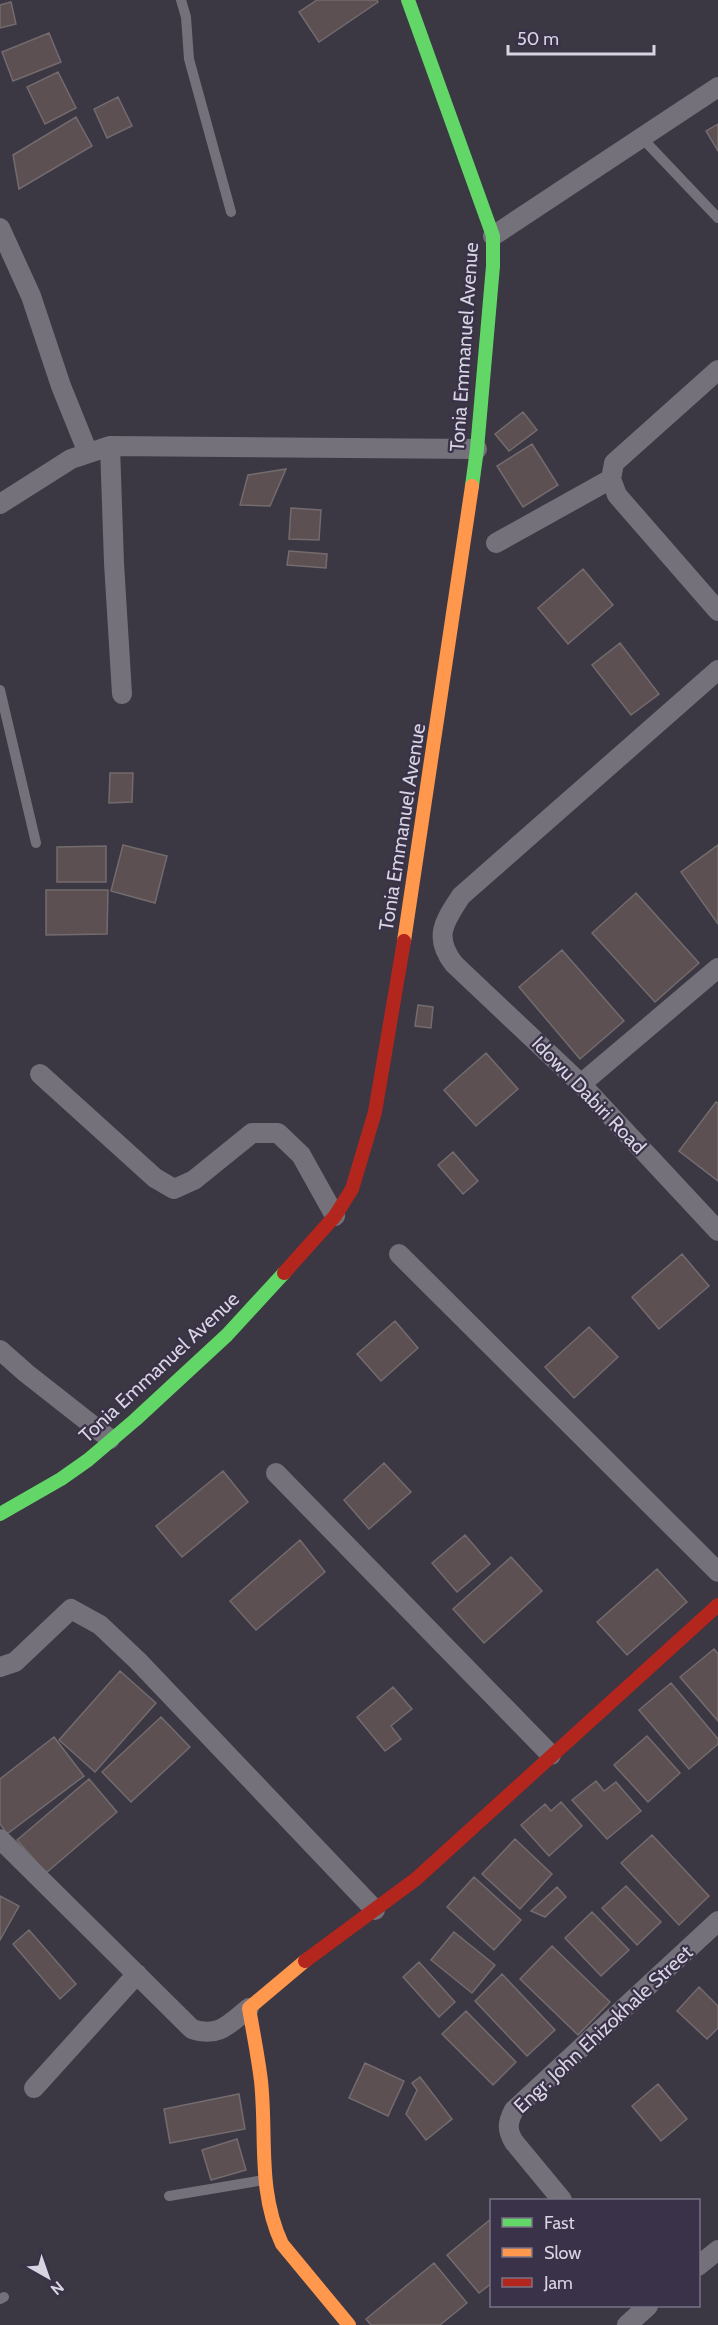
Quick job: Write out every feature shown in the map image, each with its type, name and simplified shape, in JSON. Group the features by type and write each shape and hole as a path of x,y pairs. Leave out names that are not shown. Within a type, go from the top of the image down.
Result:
{"street":[{"name":"Tonia Emmanuel Avenue","path":"0,1514 61,1479 88,1460 227,1335 335,1215 352,1189 375,1112 418,856 477,449 492,290 492,237 408,0"},
{"path":"492,237 718,87"},
{"path":"0,228 30,296 61,386 88,453"},
{"path":"718,370 614,463 611,479 617,495 718,611"},
{"path":"110,446 122,694"},
{"path":"0,504 71,459 110,446 477,449"},
{"path":"496,543 611,479"},
{"name":"Idowu Dabiri Road","path":"718,670 461,896 448,916 442,932 444,950 454,964 581,1084 718,1232"},
{"path":"581,1084 718,968"},
{"path":"40,1074 155,1178 174,1189 194,1180 252,1132 278,1133 301,1155 335,1215"},
{"path":"399,1254 718,1572"},
{"path":"0,1350 110,1439"},
{"path":"276,1473 551,1755"},
{"path":"0,1839 192,2029 204,2033 220,2031 321,1948 416,1879 718,1605"},
{"path":"0,1667 15,1662 71,1609 100,1624 375,1910"},
{"name":"Engr. John Ehizokhale Street","path":"561,2199 514,2142 508,2131 508,2120 514,2110 718,1921"},
{"path":"34,2088 137,1974"},
{"path":"249,2008 261,2082 264,2180 276,2231 282,2244 349,2325"},
{"path":"700,2264 718,2250"},
{"path":"627,2325 647,2307"}],"lane":[{"path":"181,0 186,17 189,59 231,212"},
{"path":"642,138 718,218"},
{"path":"0,690 36,843"},
{"path":"169,2196 264,2180"}],"building":[{"path":"317,0 377,0 378,2 319,42 299,12"},
{"path":"11,2 16,24 0,28 0,5"},
{"path":"49,33 61,62 13,81 2,52"},
{"path":"58,72 76,108 45,124 27,87"},
{"path":"118,97 132,126 107,138 94,109"},
{"path":"76,117 92,146 19,189 13,155"},
{"path":"718,124 718,151 706,131"},
{"path":"523,412 537,430 509,451 495,434"},
{"path":"532,444 558,485 523,507 497,466"},
{"path":"286,469 270,506 240,505 248,475"},
{"path":"291,508 321,510 319,540 289,539"},
{"path":"289,551 327,554 326,568 287,565"},
{"path":"583,569 613,605 568,644 538,608"},
{"path":"620,643 659,694 631,715 592,665"},
{"path":"110,773 133,773 132,802 109,803"},
{"path":"123,845 167,856 155,903 111,891"},
{"path":"718,845 718,924 681,872"},
{"path":"106,846 106,882 57,882 57,847"},
{"path":"46,890 108,890 107,934 46,935"},
{"path":"636,893 699,963 655,1002 592,933"},
{"path":"562,950 624,1021 580,1059 519,987"},
{"path":"418,1005 433,1007 431,1028 415,1026"},
{"path":"486,1053 518,1089 476,1126 444,1090"},
{"path":"716,1102 718,1103 718,1181 679,1151"},
{"path":"453,1152 478,1181 463,1194 438,1165"},
{"path":"682,1254 709,1286 659,1329 632,1297"},
{"path":"395,1321 418,1348 381,1381 357,1354"},
{"path":"589,1327 618,1357 574,1398 545,1367"},
{"path":"384,1463 411,1492 369,1529 344,1500"},
{"path":"223,1471 248,1502 182,1557 156,1526"},
{"path":"465,1535 490,1564 457,1592 432,1563"},
{"path":"300,1540 325,1572 256,1630 230,1601"},
{"path":"511,1557 542,1591 484,1643 453,1609"},
{"path":"657,1569 687,1602 627,1655 597,1622"},
{"path":"714,1649 718,1654 718,1721 680,1677"},
{"path":"120,1671 156,1703 95,1772 59,1740"},
{"path":"671,1683 718,1739 718,1744 689,1769 639,1710"},
{"path":"393,1687 412,1709 391,1726 401,1739 385,1751 357,1717"},
{"path":"161,1717 190,1747 131,1802 102,1772"},
{"path":"647,1736 680,1773 648,1802 614,1765"},
{"path":"54,1737 84,1776 7,1834 0,1824 0,1779"},
{"path":"89,1779 117,1812 46,1873 17,1840"},
{"path":"596,1781 604,1791 616,1782 641,1811 607,1839 572,1800"},
{"path":"561,1802 582,1826 549,1856 521,1825 545,1804 551,1811"},
{"path":"652,1835 709,1896 679,1925 621,1863"},
{"path":"515,1839 552,1874 520,1909 482,1874"},
{"path":"474,1877 521,1920 494,1950 447,1907"},
{"path":"626,1886 661,1922 637,1945 602,1908"},
{"path":"557,1887 566,1897 545,1917 531,1911"},
{"path":"0,1896 19,1906 0,1940"},
{"path":"592,1912 629,1950 601,1976 565,1938"},
{"path":"29,1930 76,1984 60,1999 13,1944"},
{"path":"454,1932 495,1965 472,1993 431,1960"},
{"path":"552,1946 610,2002 578,2035 520,1979"},
{"path":"419,1962 455,2002 439,2017 403,1977"},
{"path":"502,1974 555,2030 527,2056 475,2001"},
{"path":"699,1987 718,2006 718,2028 707,2039 677,2011"},
{"path":"466,2011 516,2062 493,2085 442,2034"},
{"path":"365,2063 404,2081 388,2116 349,2098"},
{"path":"420,2077 452,2119 426,2140 406,2114 417,2090 412,2083"},
{"path":"658,2084 687,2119 661,2141 632,2106"},
{"path":"239,2094 245,2129 170,2143 164,2109"},
{"path":"237,2139 246,2170 211,2180 202,2150"},
{"path":"490,2220 490,2285 479,2293 447,2255"},
{"path":"434,2263 467,2303 440,2325 371,2325 366,2319"}],"traffic: fast":[{"path":"408,0 493,236 493,266 472,486"},
{"path":"0,1514 61,1479 88,1460 227,1335 284,1273"}],"traffic: slow":[{"path":"404,941 472,486"},
{"path":"305,1961 249,2008 261,2081 266,2183 274,2224 282,2244 349,2325"}],"traffic: jam":[{"path":"284,1273 335,1216 352,1189 375,1112 404,941"},
{"path":"305,1961 416,1879 718,1605"}]}
